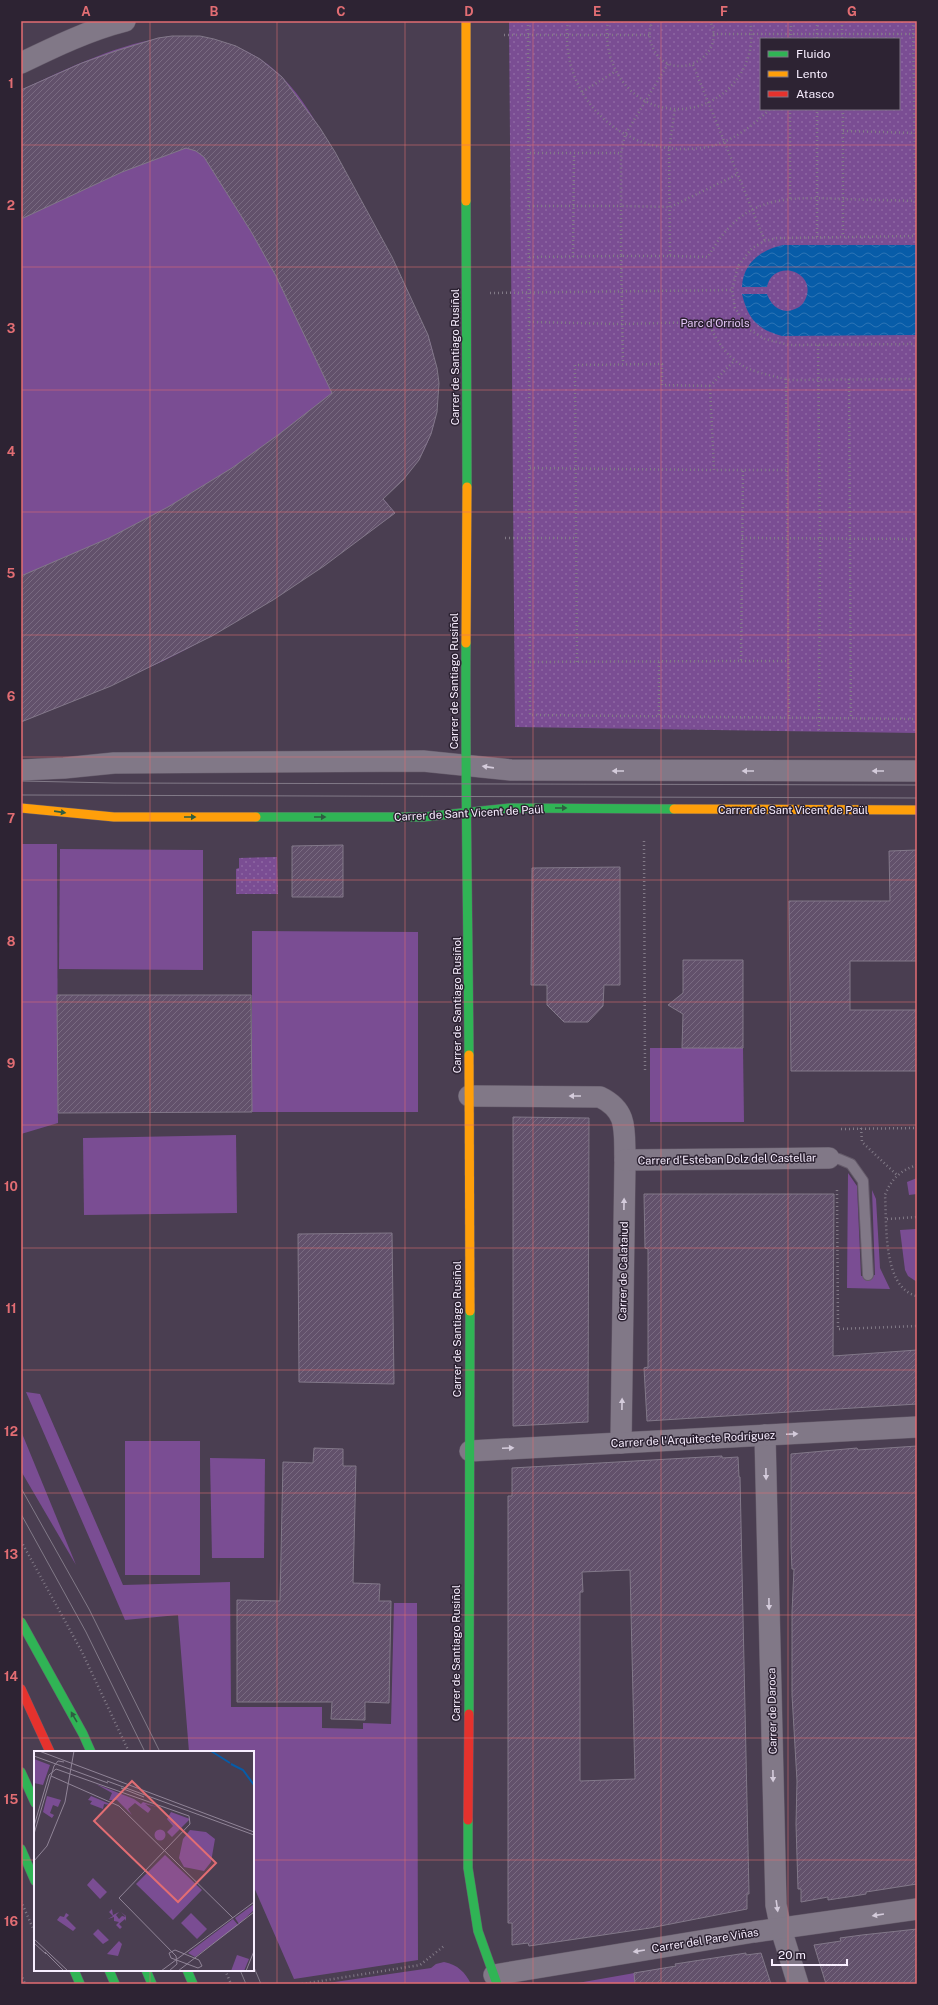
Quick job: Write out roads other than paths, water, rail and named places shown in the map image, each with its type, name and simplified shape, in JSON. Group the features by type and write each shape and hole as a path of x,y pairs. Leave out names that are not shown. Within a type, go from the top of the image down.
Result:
{"street":[{"path":"21,63 54,47 112,24 125,21"},
{"name":"Carrer de Santiago Rusiñol","path":"466,21 466,764 470,1451 468,1868 478,1930 495,1980"},
{"path":"21,770 64,768 114,763 423,761 466,764 511,770 917,771"},
{"name":"Carrer de Sant Vicent de Paül","path":"21,808 114,817 423,817 510,808 917,810"},
{"name":"Carrer de Calataiud","path":"469,1096 600,1097 612,1103 621,1115 624,1131 621,1443"},
{"name":"Carrer d'Esteban Dolz del Castellar","path":"624,1160 829,1158"},
{"name":"Carrer de l'Arquitecte Rodríguez","path":"470,1451 917,1427"},
{"name":"Carrer de Daroca","path":"765,1436 776,1905 781,1929 798,1984"},
{"path":"21,1622 83,1734 91,1751"},
{"path":"21,1689 50,1751"},
{"path":"21,1772 34,1801"},
{"path":"21,1848 34,1879"},
{"name":"Carrer del Pare Viñas","path":"495,1980 781,1929 917,1909"},
{"path":"74,1971 80,1984"},
{"path":"108,1971 115,1984"},
{"path":"146,1971 152,1984"},
{"path":"186,1971 193,1984"}],"lane":[{"path":"829,1158 839,1159 851,1164 863,1181 868,1276"}],"water":[{"path":"783,245 917,245 917,335 782,336 760,326 755,322 747,310 742,294 767,294 774,306 786,311 790,311 801,306 807,295 807,286 804,279 791,271 776,273 770,279 767,287 742,287 743,279 750,264 767,250"}],"tram line":[{"path":"21,781 114,783 917,785"},
{"path":"21,795 917,798"},
{"path":"21,1488 89,1609 160,1751"},
{"path":"21,1514 86,1632 145,1751"},
{"path":"254,1967 261,1984"},
{"path":"240,1971 246,1984"}],"park label":[{"name":"Parc d'Orriols","path":"715,323"}]}
